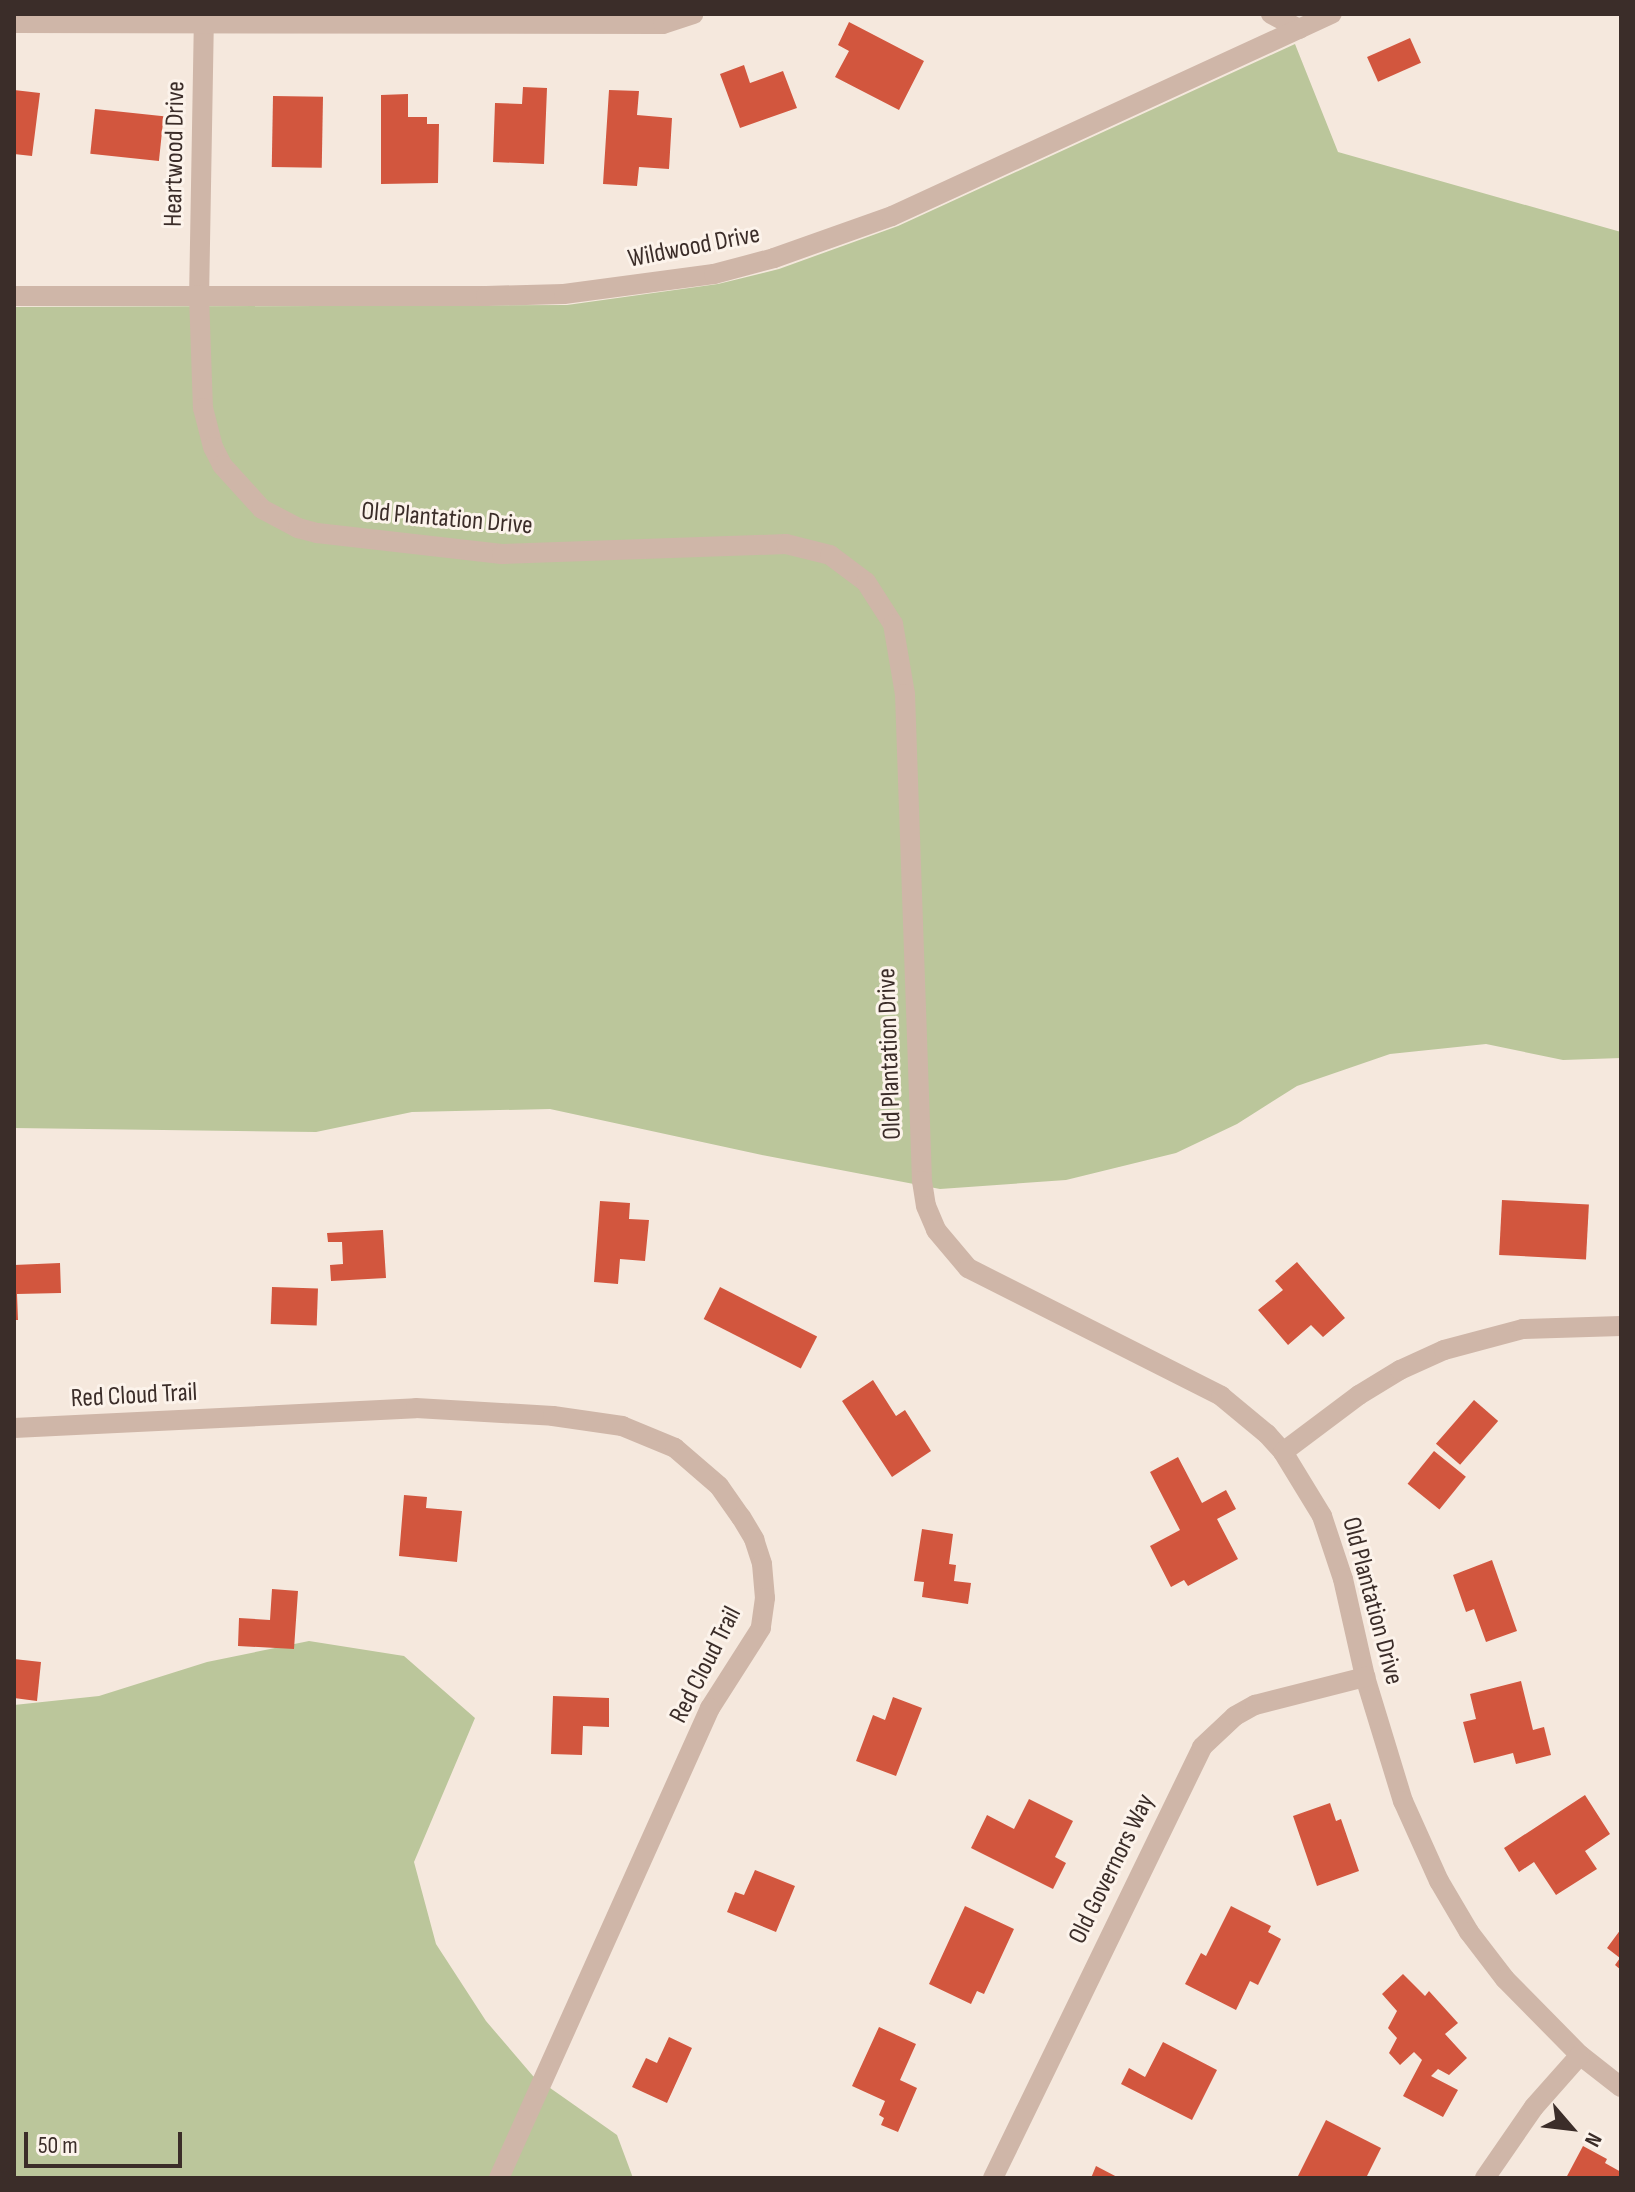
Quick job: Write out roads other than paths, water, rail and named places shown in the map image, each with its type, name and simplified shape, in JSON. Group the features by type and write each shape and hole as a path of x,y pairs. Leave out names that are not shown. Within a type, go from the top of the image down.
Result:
{"street":[{"path":"14,23 204,19 663,24 693,14"},
{"path":"1271,14 1304,22"},
{"name":"Wildwood Drive","path":"14,296 564,294 714,274 834,239 892,216 1304,22 1332,14"},
{"name":"Heartwood Drive","path":"199,295 204,19"},
{"name":"Old Plantation Drive","path":"199,295 203,408 213,447 222,465 247,496 289,524 317,533 502,554 786,544 830,555 866,582 893,624 905,694 922,1181 926,1206 936,1230 968,1268 1221,1396 1283,1452 1322,1516 1343,1579 1365,1677 1403,1801 1439,1881 1469,1932 1505,1979 1580,2055 1621,2087"},
{"path":"1283,1452 1359,1395 1400,1370 1444,1350 1523,1329 1621,1326"},
{"name":"Red Cloud Trail","path":"14,1428 416,1408 553,1416 622,1426 675,1448 719,1486 741,1517 754,1539 762,1564 765,1598 761,1628 710,1708 499,2178"},
{"name":"Old Governors Way","path":"993,2178 1202,1747 1235,1716 1255,1705 1365,1677"},
{"path":"1485,2178 1534,2107 1580,2055"}]}
